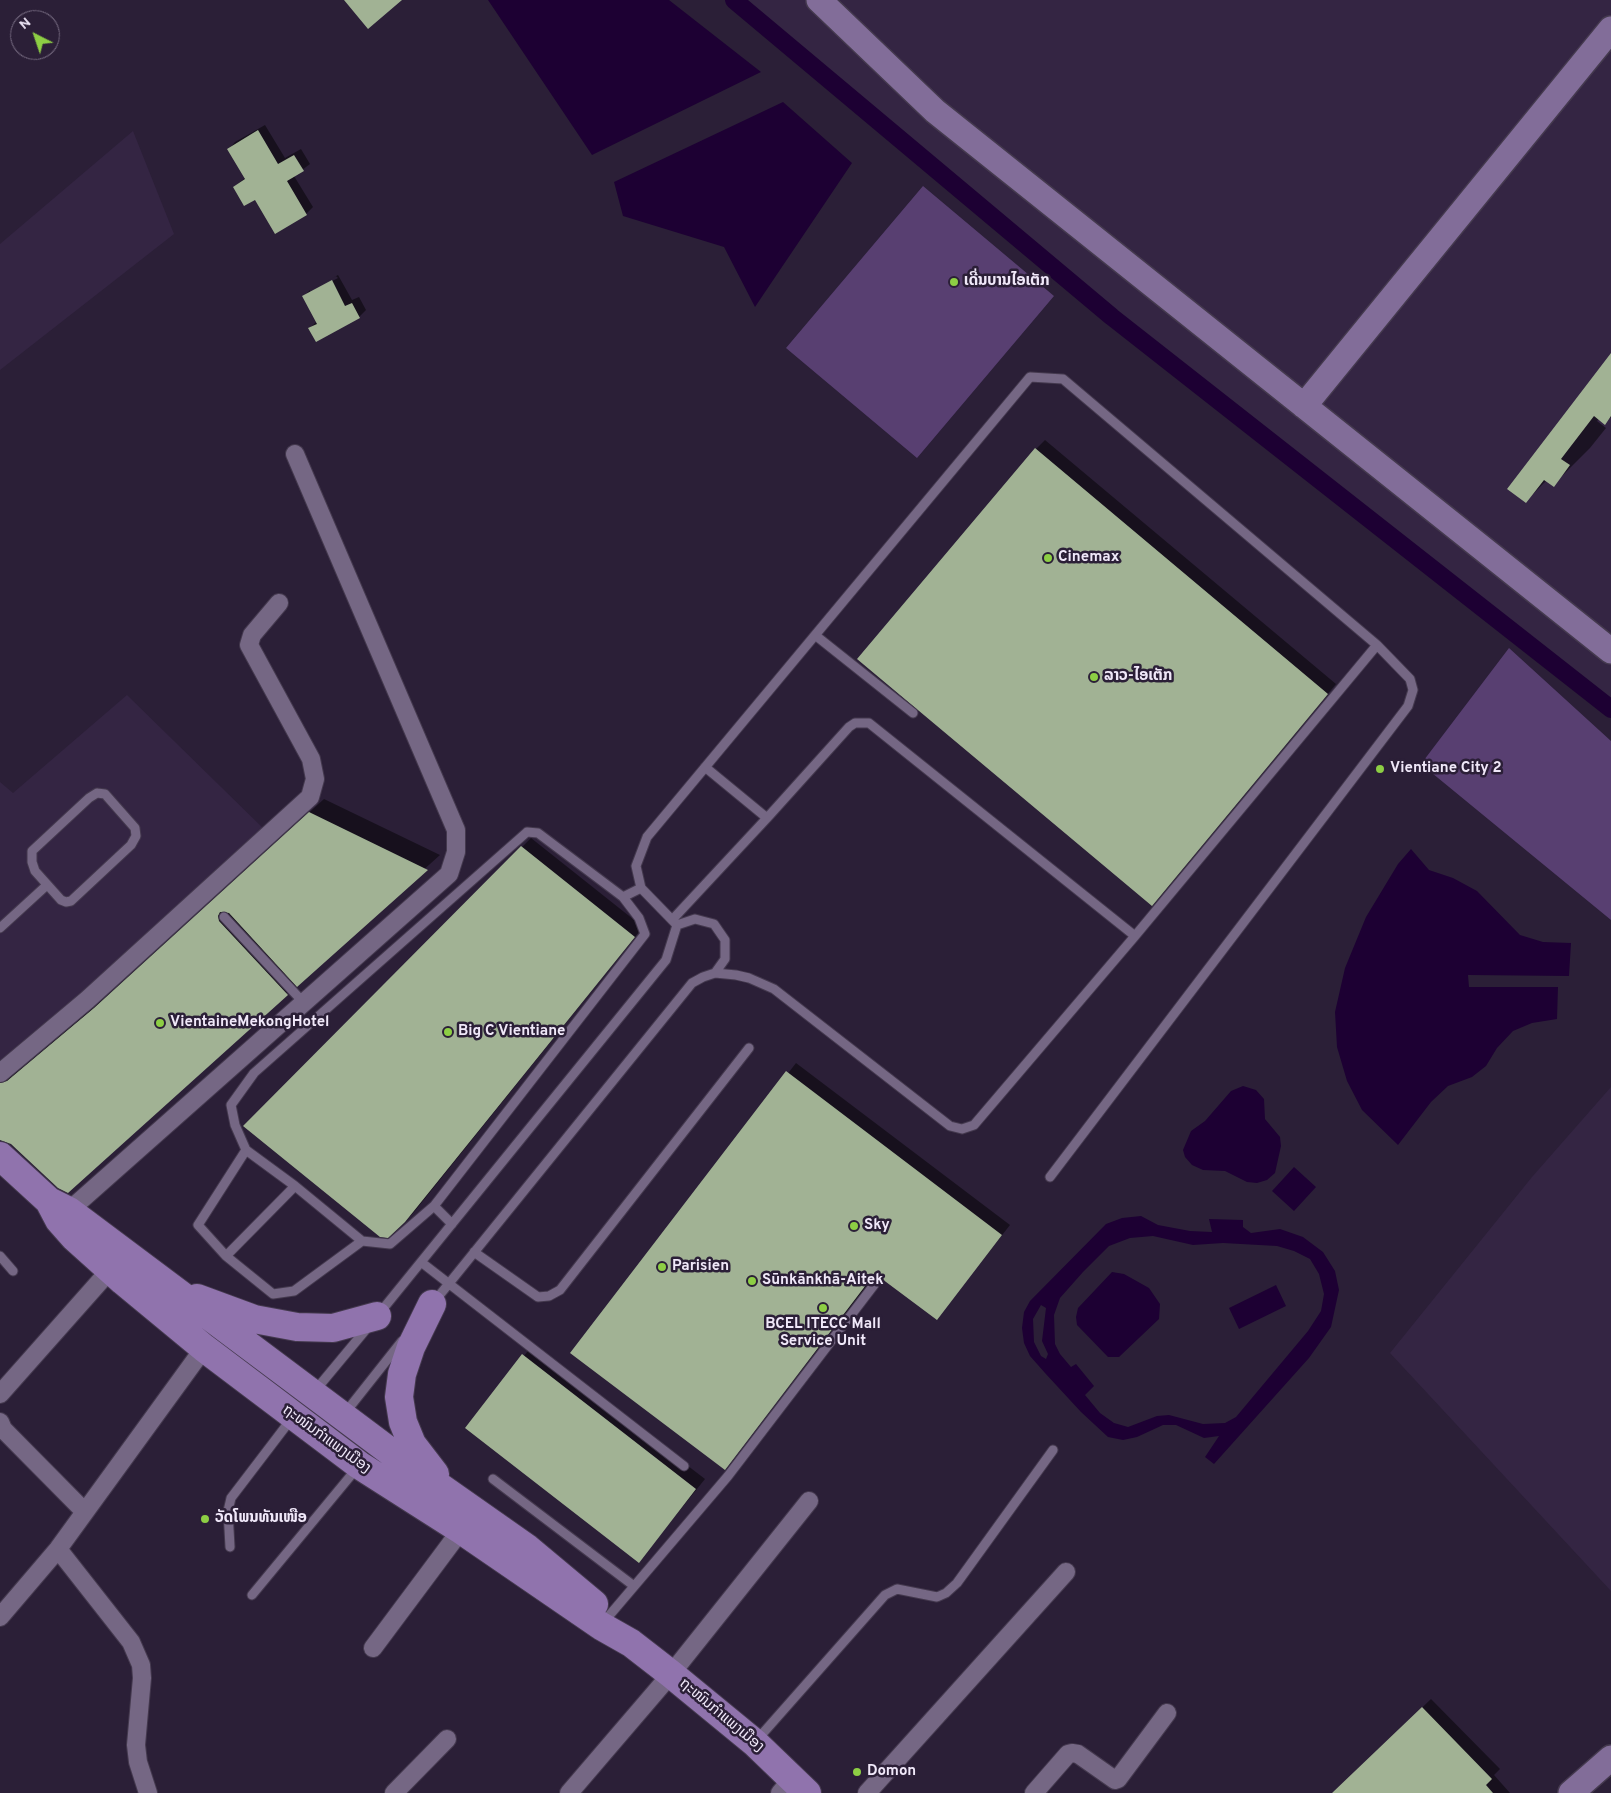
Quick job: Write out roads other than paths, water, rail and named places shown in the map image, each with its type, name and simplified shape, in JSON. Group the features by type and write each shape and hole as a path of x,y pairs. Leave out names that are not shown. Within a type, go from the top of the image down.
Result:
{"main road":[{"name":"ຖະໜົນກຳແພງເມືອງ","path":"0,1156 59,1211 110,1270 204,1348 293,1417 359,1465 604,1621"},
{"name":"ຖະໜົນກຳແພງເມືອງ","path":"59,1211 169,1287 342,1416 527,1548 604,1621 754,1743 793,1788"},
{"path":"169,1287 254,1319 297,1327 333,1328 377,1316"},
{"path":"440,1294 411,1347 402,1374 399,1397 404,1422 412,1444 456,1498"}],"street":[{"path":"819,0 935,111 1611,651"},
{"path":"1304,406 1611,29"},
{"path":"59,1211 242,1057 449,874 456,852 456,830 295,454"},
{"path":"0,1073 87,1000 310,796 315,778 311,760 250,645 252,635 279,603"},
{"path":"0,1394 110,1270"},
{"path":"0,1616 58,1549 204,1348"},
{"path":"293,1417 312,1394"},
{"path":"324,1439 342,1416"},
{"path":"0,1422 3,1429 85,1512"},
{"path":"569,1793 671,1674 809,1501"},
{"path":"373,1648 462,1530"},
{"path":"58,1549 131,1642 142,1665 136,1744 138,1762 148,1793"},
{"path":"867,1793 1066,1572"},
{"path":"1034,1793 1068,1754 1072,1753 1078,1754 1114,1780 1118,1779 1167,1713"},
{"path":"394,1793 447,1739"},
{"path":"1571,1793 1611,1758"}],"lane":[{"path":"675,922 641,888 636,866 647,837 1030,377 1063,379 1377,644 1410,679 1413,690 1408,706 1050,1177"},
{"path":"815,635 913,713"},
{"path":"715,973 749,978 774,989 950,1126 962,1129 974,1124 1135,936 1377,644"},
{"path":"312,1394 666,960 675,922 849,727 855,723 868,723 1135,936"},
{"path":"705,767 767,818"},
{"path":"97,793 105,794 135,828 136,836 131,845 71,901 62,900 47,885 35,871 32,862 32,851 89,798 97,793"},
{"path":"527,832 538,833 623,897 639,918 645,934 434,1206 390,1244 362,1241 295,1186 246,1150 235,1125 231,1105 254,1073 527,832"},
{"path":"0,928 47,885"},
{"path":"623,897 641,888"},
{"path":"224,917 304,1003"},
{"path":"342,1416 692,983 715,973 725,959 725,940 714,924 695,919 675,922"},
{"path":"474,1252 538,1297 549,1296 560,1290 749,1048"},
{"path":"242,1057 254,1073"},
{"path":"246,1150 198,1225 226,1256 273,1294 294,1290 362,1241"},
{"path":"226,1256 295,1186"},
{"path":"434,1206 452,1224"},
{"path":"0,1256 14,1271"},
{"path":"421,1262 440,1294 684,1466"},
{"path":"604,1621 728,1476 874,1285"},
{"path":"230,1547 228,1511 232,1498 293,1417"},
{"path":"754,1743 885,1595 896,1589 937,1596 946,1593 957,1583 1053,1450"},
{"path":"252,1595 359,1465"},
{"path":"493,1478 634,1586"}],"waterway":[{"path":"734,0 1112,317 1611,709"}],"place":[{"name":"ເດີ່ນບານໄອເຕັກ","path":"954,282"},
{"name":"Cinemax","path":"1048,558"},
{"name":"ລາວ-ໄອເຕັກ","path":"1094,677"},
{"name":"Vientiane City 2","path":"1380,769"},
{"name":"VientaineMekongHotel","path":"160,1023"},
{"name":"Big C Vientiane","path":"448,1032"},
{"name":"Sky","path":"854,1226"},
{"name":"Parisien","path":"662,1267"},
{"name":"Sūnkānkhā-Aitek","path":"752,1281"},
{"name":"BCEL ITECC Mall Service Unit","path":"823,1308"},
{"name":"ວັດໂພນທັນເໜືອ","path":"205,1519"},
{"name":"Domon","path":"857,1772"}]}
